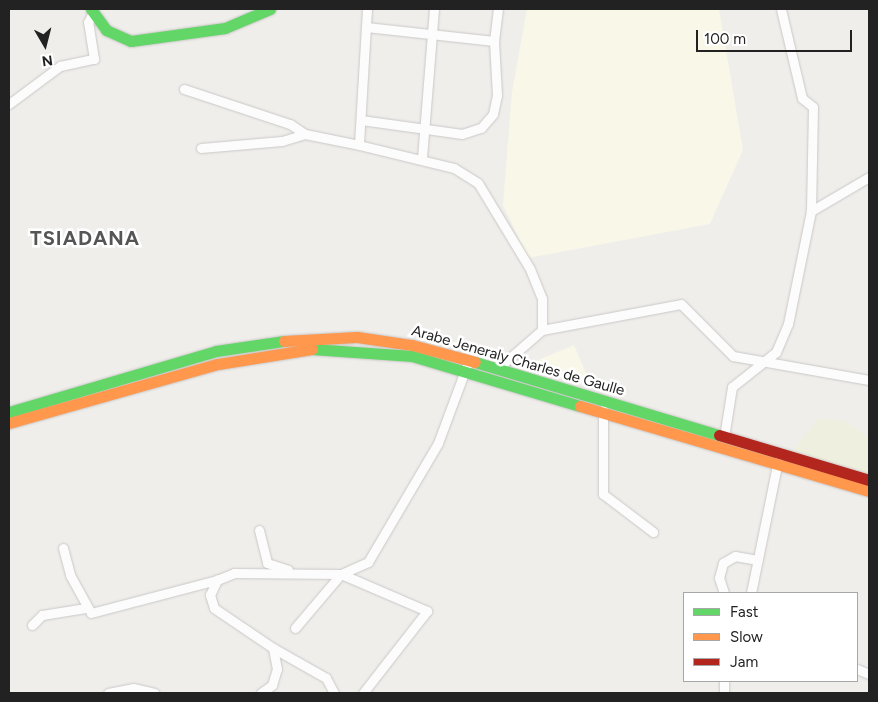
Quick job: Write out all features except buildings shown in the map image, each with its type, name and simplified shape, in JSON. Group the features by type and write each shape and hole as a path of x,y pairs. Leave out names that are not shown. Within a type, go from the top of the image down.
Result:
{"street":[{"path":"92,11 106,30 131,41 156,41 225,28 270,9"},
{"path":"359,145 367,9"},
{"path":"422,158 427,132 430,31 434,9"},
{"path":"361,120 427,132 474,133 488,122 497,95 494,41 498,9"},
{"path":"724,437 732,387 776,352 788,324 811,211 813,107 802,98 781,9"},
{"path":"9,104 60,66 94,59 88,22 92,11"},
{"path":"366,27 430,31 494,41"},
{"path":"184,89 290,124 305,134 422,158 467,173 478,183 530,269 542,298 542,330"},
{"path":"201,148 282,141 305,134"},
{"path":"811,211 869,177"},
{"path":"497,369 542,330 681,304 726,352 869,380"},
{"name":"Arabe Jeneraly Charles de Gaulle","path":"9,412 216,351 308,337 412,345 724,437 869,491"},
{"name":"Arabe Jeneraly Charles de Gaulle","path":"9,423 210,366 306,349 412,356 603,410 869,480"},
{"path":"295,628 341,574 368,562 438,443 466,372 468,360"},
{"path":"603,410 603,494 653,532"},
{"path":"751,592 778,457"},
{"path":"259,530 267,562 295,572"},
{"path":"63,548 85,608"},
{"path":"724,592 719,578 723,563 735,556 758,560"},
{"path":"32,625 42,615 85,608 97,614 217,580 234,573 295,572 341,574 427,611 363,693"},
{"path":"217,580 210,595 214,608 273,648 326,678 334,693"},
{"path":"261,693 272,685 277,669 273,648"},
{"path":"108,693 133,688 154,693"}],"shaded area":[{"path":"527,9 719,9 743,150 710,224 528,258 503,205 512,92"},
{"path":"574,345 588,378 600,390 524,366"}],"green space":[{"path":"817,419 842,420 869,437 869,476 793,452"}],"traffic: fast":[{"path":"91,9 106,30 131,41 225,28 270,9"},
{"path":"9,412 216,351 284,341"},
{"path":"312,349 412,356 580,406"},
{"path":"475,362 719,435"}],"traffic: slow":[{"path":"284,341 357,337 412,345 475,362"},
{"path":"9,423 218,364 312,349"},
{"path":"580,406 869,491"}],"traffic: jam":[{"path":"719,435 869,480"}],"district":[{"name":"TSIADANA","path":"85,238"}]}
